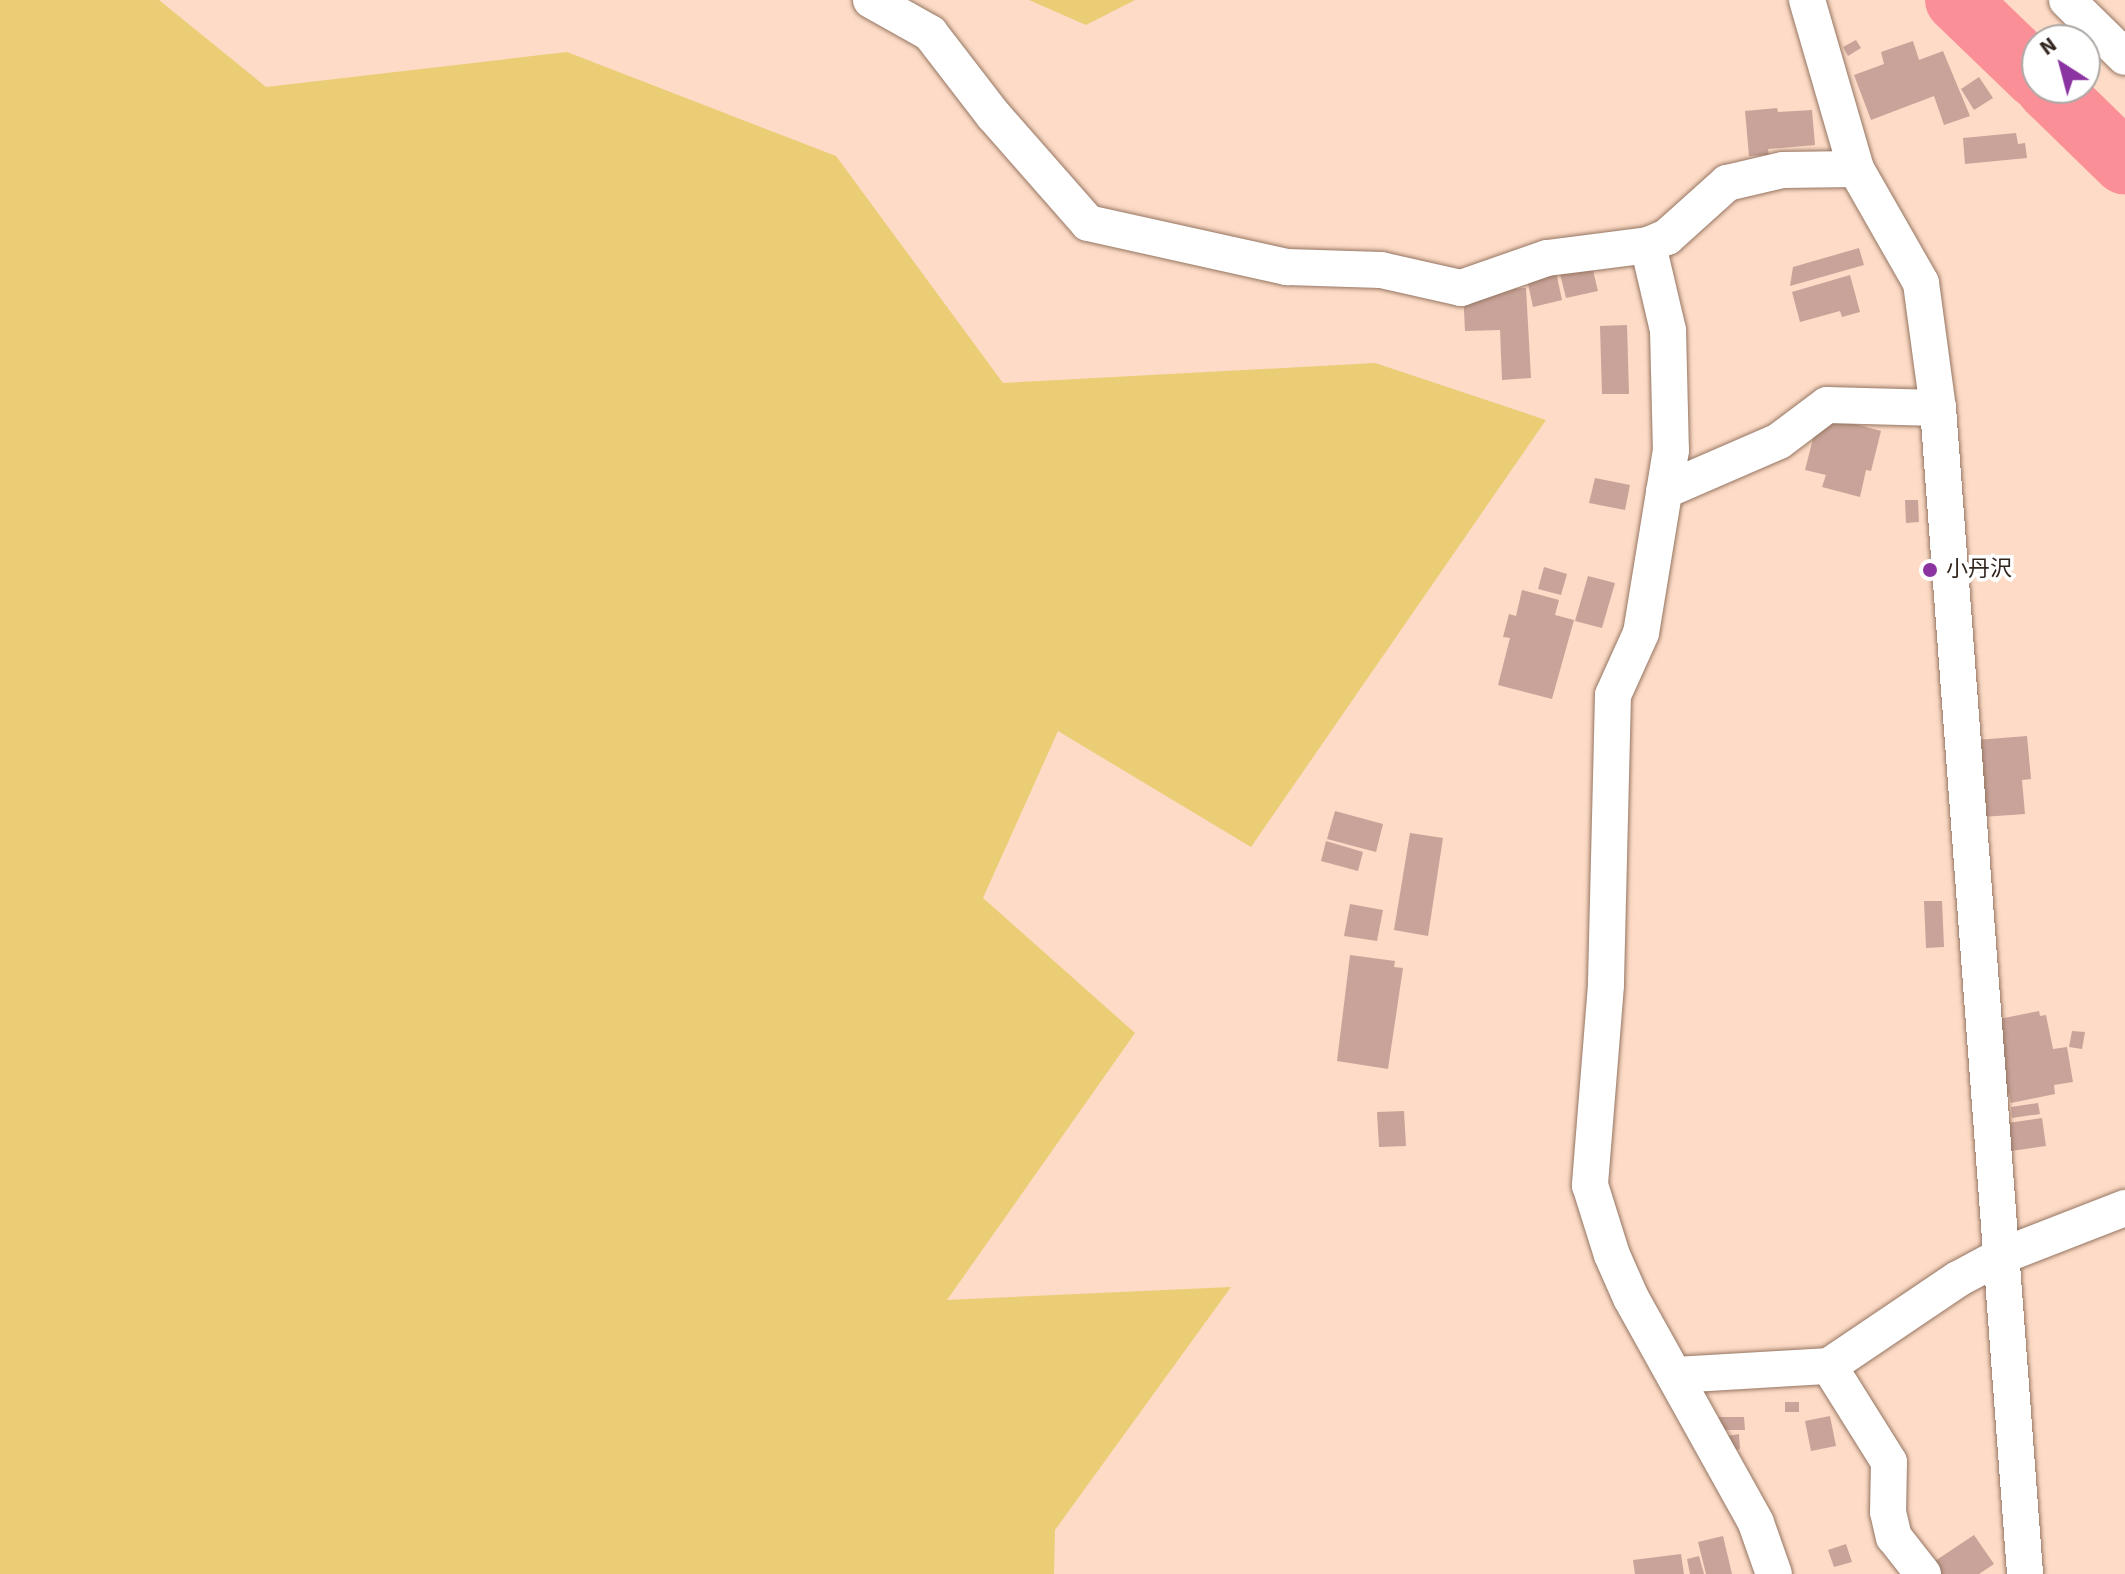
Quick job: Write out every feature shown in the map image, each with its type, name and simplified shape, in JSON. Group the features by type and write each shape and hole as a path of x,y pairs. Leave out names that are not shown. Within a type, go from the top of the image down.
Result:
{"street":[{"path":"871,0 930,33 994,116 1088,223 1287,267 1381,270 1461,288 1547,258 1648,245 1667,237 1727,183 1783,170 1856,169"},
{"path":"1807,0 1856,169 1921,283 1938,408 2025,1574"},
{"path":"2067,0 2125,57"},
{"path":"1648,245 1668,330 1671,450 1641,633 1613,695 1606,985 1590,1185 1612,1255 1631,1298 1756,1523 1774,1574"},
{"path":"1664,491 1779,441 1827,405 1938,408"},
{"path":"1676,1375 1829,1366 1958,1279 1999,1257 2125,1208"},
{"path":"1829,1366 1889,1462 1888,1512 1894,1537 1923,1574"}],"shaded area":[{"path":"0,0 159,0 266,87 567,52 836,156 1003,383 1375,363 1546,420 1251,847 1058,731 983,898 1135,1033 947,1300 1231,1287 1055,1530 1054,1574 0,1574"},
{"path":"1029,0 1135,0 1086,25"}],"building":[{"path":"1856,40 1861,48 1848,56 1843,47"},
{"path":"1913,41 1919,60 1943,51 1970,116 1944,125 1934,96 1871,120 1854,75 1884,64 1881,52"},
{"path":"1979,77 1993,98 1974,110 1961,89"},
{"path":"1777,108 1778,112 1812,110 1815,145 1768,149 1769,155 1749,156 1745,111"},
{"path":"2016,133 2018,144 2025,143 2027,158 1965,164 1963,138"},
{"path":"1859,248 1864,265 1790,286 1793,267"},
{"path":"1591,262 1598,291 1566,298 1560,274"},
{"path":"1556,272 1562,300 1533,307 1527,279"},
{"path":"1850,275 1860,312 1842,317 1840,311 1800,322 1792,292"},
{"path":"1526,288 1531,378 1502,380 1500,330 1465,331 1463,291"},
{"path":"1627,325 1629,394 1602,394 1600,326"},
{"path":"1829,417 1881,431 1871,471 1866,470 1860,497 1822,487 1826,475 1805,470 1818,419"},
{"path":"1595,478 1630,485 1625,510 1589,503"},
{"path":"1905,500 1918,500 1919,522 1906,523"},
{"path":"1544,567 1567,574 1561,595 1538,589"},
{"path":"1588,576 1615,583 1602,628 1575,621"},
{"path":"1522,590 1559,600 1555,615 1574,620 1552,699 1498,685 1510,638 1503,637 1509,614 1516,616"},
{"path":"2027,736 2031,779 2022,780 2025,814 1982,817 1976,740"},
{"path":"1335,811 1383,824 1376,852 1327,839"},
{"path":"1410,833 1443,838 1428,936 1394,930"},
{"path":"1326,841 1363,852 1358,871 1321,861"},
{"path":"1924,901 1942,901 1944,947 1926,948"},
{"path":"1350,904 1383,910 1377,941 1344,936"},
{"path":"1350,955 1395,961 1394,967 1403,968 1388,1069 1337,1061"},
{"path":"2039,1011 2040,1016 2046,1015 2053,1049 2067,1047 2073,1082 2054,1085 2055,1094 2011,1103 2009,1094 2003,1095 1989,1021"},
{"path":"2072,1031 2085,1032 2082,1049 2069,1047"},
{"path":"2038,1103 2040,1114 2012,1118 2011,1107"},
{"path":"1404,1111 1406,1146 1379,1147 1377,1112"},
{"path":"2042,1118 2046,1146 1997,1153 1993,1125"},
{"path":"1785,1402 1799,1402 1799,1412 1785,1412"},
{"path":"1830,1416 1836,1446 1811,1451 1805,1421"},
{"path":"1717,1417 1744,1417 1745,1430 1717,1430"},
{"path":"1739,1434 1740,1449 1724,1452 1722,1437"},
{"path":"1974,1535 1994,1564 1979,1574 1939,1574 1932,1563"},
{"path":"1723,1536 1732,1574 1706,1574 1698,1542"},
{"path":"1846,1544 1852,1562 1834,1567 1828,1550"},
{"path":"1681,1554 1684,1574 1635,1574 1633,1560"},
{"path":"1699,1556 1704,1574 1690,1574 1687,1559"}],"waterway":[{"path":"1957,0 2021,62"},
{"path":"2064,104 2125,163"}],"place":[{"name":"小丹沢","path":"1930,570"}]}
